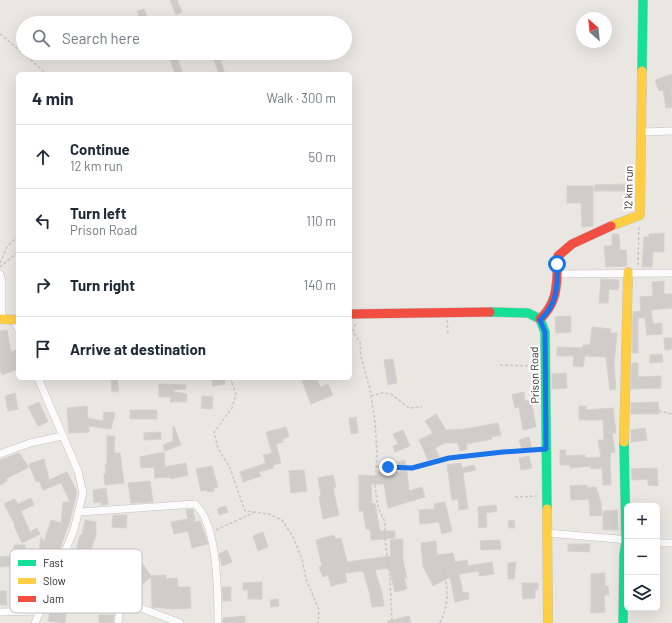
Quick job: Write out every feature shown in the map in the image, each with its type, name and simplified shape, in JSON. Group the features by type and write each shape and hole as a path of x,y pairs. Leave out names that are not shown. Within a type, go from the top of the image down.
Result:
{"street":[{"name":"12 km run","path":"540,320 551,310 554,303 558,274 558,256 561,252 583,239 640,215 643,0"},
{"path":"641,132 672,132"},
{"path":"626,539 624,410 628,272"},
{"path":"558,274 628,272 672,273"},
{"path":"0,274 2,282 1,319 16,320"},
{"path":"354,313 528,313 537,316 540,320"},
{"name":"Prison Road","path":"540,320 545,332 546,366 548,623"},
{"path":"39,380 82,481 83,493 80,512 66,549"},
{"path":"0,454 30,443 62,436"},
{"path":"80,512 195,504 204,515 216,565 218,623"},
{"path":"547,533 624,540"},
{"path":"660,543 672,543"},
{"path":"623,623 624,556"},
{"path":"142,609 180,623"},
{"path":"0,612 10,612"},
{"path":"35,623 38,613"},
{"path":"118,623 119,613"}],"path":[{"path":"0,34 16,47"},
{"path":"31,60 45,72"},
{"path":"638,272 640,215"},
{"path":"0,263 7,247 16,238"},
{"path":"0,267 16,254"},
{"path":"446,312 448,334"},
{"path":"354,313 353,332 360,342 361,357 371,396 377,441 376,487 378,507 385,522 392,623"},
{"path":"500,365 546,366"},
{"path":"231,380 236,394 232,408 214,432 218,448 230,468 245,511 269,514 282,520 293,537 302,559 306,579 319,610 318,623"},
{"path":"371,396 381,393 390,394 409,408 422,407"},
{"path":"624,410 655,410 672,414"},
{"path":"376,467 412,468 449,458 546,449"},
{"path":"515,497 547,496"},
{"path":"209,534 255,512"},
{"path":"440,623 447,610 446,578 442,562"}],"building":[{"path":"170,0 177,0 182,12 176,15"},
{"path":"144,9 146,16 139,16 137,11"},
{"path":"170,60 178,60 182,72 174,72"},
{"path":"214,60 221,60 224,72 218,72"},
{"path":"672,74 672,107 666,108 663,90 659,91 655,80"},
{"path":"628,184 628,191 594,191 595,185"},
{"path":"567,186 593,186 593,226 582,227 581,203 567,203"},
{"path":"664,233 664,252 653,252 652,267 642,267 644,237 649,237 649,234"},
{"path":"612,234 619,234 620,250 626,250 627,266 606,267 604,246 612,246"},
{"path":"601,279 619,280 618,290 609,289 608,303 599,303"},
{"path":"664,281 664,294 672,294 672,308 651,310 653,324 662,323 662,334 647,335 645,318 638,318 638,353 632,353 633,312 641,311 640,297 653,296 652,282"},
{"path":"571,316 571,332 556,333 555,317"},
{"path":"592,327 611,329 610,333 617,333 614,364 616,389 610,390 606,357 585,356 583,367 573,366 574,356 557,356 557,347 583,348 583,345 590,345"},
{"path":"7,330 11,352 16,350 16,370 2,375 0,370 0,331"},
{"path":"664,338 672,338 672,349 665,350"},
{"path":"662,354 663,362 650,363 650,355"},
{"path":"393,359 397,383 388,385 384,360"},
{"path":"632,363 638,363 638,377 661,376 661,388 631,389"},
{"path":"566,373 567,388 552,389 552,374"},
{"path":"111,380 117,380 119,391 112,392"},
{"path":"212,380 224,380 225,384 213,386"},
{"path":"302,380 318,380 320,387 328,384 333,395 311,404"},
{"path":"159,384 186,385 186,389 174,390 174,392 187,394 187,402 170,402 171,397 159,397"},
{"path":"524,392 525,401 531,400 536,427 523,430 519,407 515,408 512,395"},
{"path":"15,393 18,409 8,411 5,396"},
{"path":"202,396 213,397 212,409 201,408"},
{"path":"39,402 48,422 38,426 28,407"},
{"path":"658,402 659,414 631,414 631,403"},
{"path":"87,406 88,418 103,421 104,412 115,413 111,429 89,426 89,432 69,433 67,408"},
{"path":"579,406 586,406 586,410 613,408 616,433 612,433 615,452 610,453 611,485 603,485 602,468 591,469 591,466 570,468 570,465 560,465 560,450 566,450 566,456 585,455 585,458 601,457 598,440 604,440 603,420 579,420"},
{"path":"130,410 157,410 157,419 130,419"},
{"path":"436,414 446,430 465,429 498,423 501,435 491,437 492,439 466,444 467,449 460,451 458,443 445,443 435,448 439,457 428,460 419,440 433,433 425,421"},
{"path":"356,417 358,433 351,434 349,418"},
{"path":"174,426 181,445 165,451 163,445 173,441"},
{"path":"286,427 289,436 282,440 283,442 276,444 281,463 273,465 273,468 259,472 261,476 243,482 240,472 266,463 263,455 272,453 266,432"},
{"path":"645,428 647,440 631,442 631,430"},
{"path":"403,430 410,446 395,452 393,446 398,444 393,434"},
{"path":"161,432 161,439 144,440 144,433"},
{"path":"107,436 115,436 114,453 120,453 124,483 105,485 104,474 106,474 105,464 107,464"},
{"path":"529,437 532,450 523,453 519,440"},
{"path":"164,452 165,467 186,463 188,475 171,479 170,477 155,478 154,467 141,468 140,457"},
{"path":"19,453 29,467 6,479 7,481 0,485 0,460"},
{"path":"529,456 532,468 521,470 519,458"},
{"path":"44,459 49,480 67,472 77,492 68,528 60,549 39,549 41,537 44,542 51,520 61,523 63,502 70,502 61,483 43,490 39,481 36,482 29,464"},
{"path":"405,460 409,491 422,487 425,497 388,508 384,484 371,484 372,504 375,503 380,531 395,531 395,538 371,540 370,529 366,529 363,511 359,511 359,475 377,476 377,472 401,472 398,462"},
{"path":"461,463 462,468 474,465 476,470 463,473 468,509 459,510 458,499 452,500 447,465"},
{"path":"212,466 218,487 214,488 214,491 201,491 196,469"},
{"path":"657,468 658,486 648,485 648,479 632,480 631,469"},
{"path":"304,470 307,491 291,493 289,471"},
{"path":"333,475 336,487 333,488 339,515 323,519 319,497 321,496 318,478"},
{"path":"150,481 153,502 131,503 128,483"},
{"path":"587,485 587,488 596,487 601,503 602,515 590,516 589,499 571,500 570,486"},
{"path":"106,488 108,504 101,505 101,502 94,503 93,490"},
{"path":"31,498 34,505 21,511 30,532 37,528 40,534 22,543 4,504 14,499 18,504"},
{"path":"445,502 452,531 442,534 439,522 420,524 419,510 435,509 434,504"},
{"path":"496,505 497,511 486,513 487,527 479,528 478,507"},
{"path":"226,506 228,512 219,515 217,509"},
{"path":"193,509 195,522 200,521 208,544 192,548 188,531 174,534 171,522 188,519 186,510"},
{"path":"617,510 618,530 603,530 603,511"},
{"path":"113,515 127,515 126,528 112,527"},
{"path":"85,520 96,522 96,535 91,549 76,549 80,535 82,535"},
{"path":"514,520 515,528 509,528 508,521"},
{"path":"263,532 268,547 258,551 253,536"},
{"path":"334,535 335,539 341,538 347,562 391,556 390,540 403,539 403,560 407,578 404,578 407,589 395,592 389,568 375,570 382,593 384,606 372,607 363,571 345,573 347,582 331,586 328,575 323,577 319,567 322,566 316,540"},
{"path":"500,540 501,549 481,550 480,541"},
{"path":"436,541 437,555 453,553 455,562 467,560 468,566 492,562 494,574 479,576 479,571 459,574 463,593 468,592 469,599 455,602 450,577 433,586 423,566 421,543"},
{"path":"568,544 590,544 589,552 568,551"},
{"path":"14,545 25,545 25,549 14,549"},
{"path":"227,550 232,562 222,566 219,554"},
{"path":"10,556 10,566 0,567 0,557"},
{"path":"516,562 514,579 508,579 508,563"},
{"path":"142,563 151,576 166,575 166,579 177,578 178,587 190,587 191,608 173,609 152,607 151,577 142,584"},
{"path":"605,573 605,586 608,586 609,595 604,595 605,612 591,613 591,574"},
{"path":"262,582 262,599 248,599 248,590 243,590 243,583"},
{"path":"522,583 538,583 538,590 535,590 535,598 523,599"},
{"path":"222,587 231,587 231,601 223,601"},
{"path":"0,591 6,591 7,605 0,605"},
{"path":"278,599 279,606 271,607 270,600"},
{"path":"50,613 66,613 65,623 48,621"},
{"path":"99,615 114,615 113,623 99,623"},
{"path":"245,616 245,623 223,623 223,618"},
{"path":"409,616 411,623 388,623 388,621"}],"traffic: fast":[{"path":"642,71 643,0"},
{"path":"490,312 528,313 540,319 545,332 547,509"},
{"path":"623,623 624,556 626,541 624,442"}],"traffic: slow":[{"path":"611,226 640,215 642,71"},
{"path":"624,442 628,272"},
{"path":"0,319 16,320"},
{"path":"547,509 548,623"}],"traffic: jam":[{"path":"540,319 551,305 554,297 557,282 558,256 572,244 611,226"},
{"path":"352,314 490,312"}],"route":[{"path":"388,467 412,468 437,460 449,458 546,449 545,332 540,320 551,310 554,303 558,274 557,264"}]}
